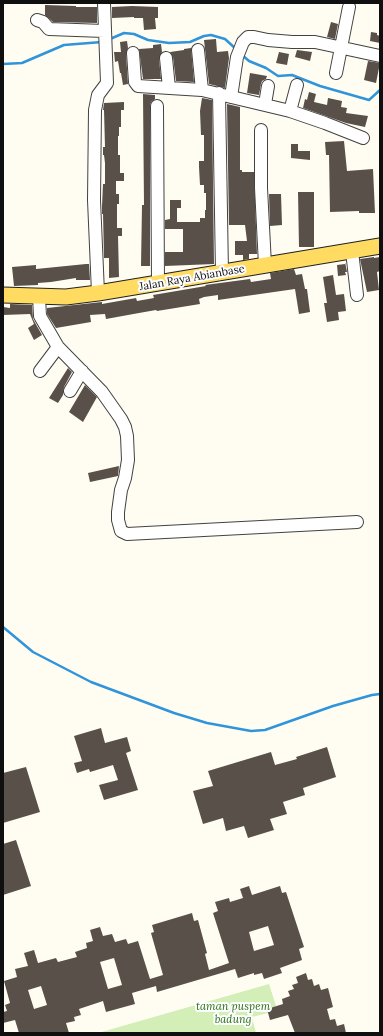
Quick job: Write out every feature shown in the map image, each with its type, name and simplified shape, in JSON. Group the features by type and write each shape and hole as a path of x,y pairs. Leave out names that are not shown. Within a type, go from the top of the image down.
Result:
{"main road":[{"name":"Jalan Raya Abianbase","path":"3,295 66,297 98,293 380,246"}],"street":[{"path":"98,293 94,200 95,110 98,95 107,83 104,3"},
{"path":"336,73 342,49 349,7"},
{"path":"37,20 43,22 49,29 104,32"},
{"path":"231,97 239,53 245,39 248,37 268,40 315,42 380,56"},
{"path":"198,50 202,90"},
{"path":"133,53 136,85 138,86 202,90 219,93 290,111 363,138"},
{"path":"166,58 169,88"},
{"path":"290,111 297,85"},
{"path":"265,104 268,86"},
{"path":"219,93 222,273"},
{"path":"157,106 158,283"},
{"path":"261,130 261,188 265,266"},
{"path":"352,251 357,295"},
{"path":"39,297 40,316 58,347 102,392 121,419 127,436 128,460 121,490 118,520 119,528 127,534 357,522"},
{"path":"40,371 58,347"},
{"path":"70,391 82,371"}],"green space":[{"name":"taman puspem badung","path":"269,984 276,1006 267,1009 268,1013 252,1017 256,1033 98,1033"}],"building":[{"path":"45,5 97,7 97,23 53,22 45,15"},
{"path":"112,7 158,7 158,18 155,18 156,29 144,30 143,18 112,18"},
{"path":"331,22 338,24 335,39 327,37"},
{"path":"371,32 377,33 377,35 380,36 380,43 370,41"},
{"path":"216,39 217,52 228,51 229,58 225,88 209,84 204,40"},
{"path":"127,41 128,48 126,54 128,84 123,85 118,61 115,62 114,52 121,52 120,42"},
{"path":"161,44 162,52 159,59 161,79 143,79 139,49 153,48 153,45"},
{"path":"191,48 194,82 176,81 173,57 170,52"},
{"path":"297,50 312,52 310,61 295,57"},
{"path":"279,52 289,54 287,65 276,63"},
{"path":"368,61 380,63 376,83 364,80"},
{"path":"250,73 267,76 266,79 262,81 259,95 247,93"},
{"path":"309,92 316,94 314,102 327,105 328,98 342,101 341,107 347,108 346,113 368,116 365,127 346,123 303,108 305,99 307,100"},
{"path":"143,94 155,95 155,99 151,102 150,106 150,266 141,266 142,205 144,205"},
{"path":"202,98 212,100 214,264 165,266 165,252 183,252 183,229 165,229 165,220 170,219 170,200 181,200 181,208 177,208 177,222 200,222 200,218 205,218 206,193 204,193 204,185 200,185 199,167 199,161 204,161 204,135 201,135 200,111"},
{"path":"124,102 124,110 121,110 121,127 119,127 118,155 120,155 120,173 124,173 124,181 116,181 116,194 119,194 119,204 117,204 117,228 122,228 122,236 118,236 119,277 109,278 109,258 104,258 102,214 103,184 105,184 105,163 103,155 103,147 105,147 103,110 104,103"},
{"path":"227,104 240,107 240,170 242,170 242,172 254,172 257,254 249,254 249,259 243,260 243,255 235,255 235,241 247,241 245,225 229,225"},
{"path":"344,141 347,171 373,169 375,213 359,213 359,211 330,212 329,155 326,155 325,142"},
{"path":"291,144 298,144 298,151 310,151 310,160 291,158"},
{"path":"298,192 314,192 314,247 299,247"},
{"path":"269,194 281,194 282,225 270,226"},
{"path":"380,257 380,271 377,272 379,290 367,292 360,259"},
{"path":"345,262 347,272 345,272 346,275 338,276 337,265 345,264"},
{"path":"89,264 90,280 76,280 76,278 38,283 38,285 14,286 12,267 36,265 36,269"},
{"path":"294,269 296,275 302,274 305,289 307,289 310,312 299,314 295,289 218,300 218,295 204,297 199,299 200,304 106,319 105,314 90,315 91,322 56,328 47,314 47,308 102,302 102,304 136,298 137,301 154,298 153,295 206,286 205,285 250,279 251,282 271,279 270,273"},
{"path":"333,275 336,295 344,294 346,311 338,312 339,320 327,322 324,303 327,303 323,277"},
{"path":"10,304 32,305 33,319 42,335 34,340 28,328 34,324 30,314 3,315 3,307 10,308"},
{"path":"68,368 72,372 64,387 63,395 58,403 49,398"},
{"path":"85,385 97,397 83,422 69,412"},
{"path":"119,466 118,476 90,482 88,473"},
{"path":"101,728 105,743 127,737 131,751 126,753 138,790 104,800 99,785 118,780 113,765 90,772 89,769 77,773 74,763 82,761 74,736"},
{"path":"327,747 336,777 303,788 305,795 283,802 287,814 270,819 274,830 248,838 244,826 226,831 223,818 203,824 193,791 213,786 208,771 271,752 275,765 297,759 296,757"},
{"path":"26,767 40,812 3,823 3,773"},
{"path":"16,840 31,886 3,895 3,844"},
{"path":"249,886 252,895 280,886 282,893 286,892 304,947 299,949 302,960 280,968 282,973 264,979 262,973 254,975 254,973 238,978 235,969 157,992 156,986 132,993 135,1004 106,1012 103,1001 79,1009 81,1015 74,1017 75,1021 66,1023 69,1033 19,1033 15,1020 3,1023 3,1012 7,1011 5,1005 10,1003 4,981 17,977 15,969 28,966 24,953 34,950 38,963 56,958 58,962 77,957 75,952 87,948 86,943 93,941 90,930 100,927 103,936 112,934 115,942 126,939 128,944 138,941 150,979 163,975 151,933 154,932 152,925 192,913 194,921 198,920 207,953 205,954 209,970 229,963 213,913 218,911 215,902 229,898 230,902 243,898 240,889","holes":["268,926 274,945 254,951 249,932","114,958 122,985 108,989 100,962","41,986 47,1005 34,1009 28,990"]},
{"path":"306,973 308,980 312,979 314,986 319,984 321,990 328,988 333,1007 327,1009 330,1020 335,1019 337,1026 344,1024 346,1033 295,1033 288,1015 270,1020 267,1009 283,1004 282,999 290,996 288,991 294,989 292,985 298,983 296,977"}],"waterway":[{"path":"110,39 124,33 134,34 148,40 169,43 190,42 204,36 211,35 225,39 236,49"},
{"path":"3,64 22,63 64,45 102,42"},
{"path":"241,54 249,61 266,68 278,76 292,75 320,86 369,100 380,90"},
{"path":"3,627 33,652 91,682 174,713 207,723 251,731 265,730 333,706 380,694"}]}
